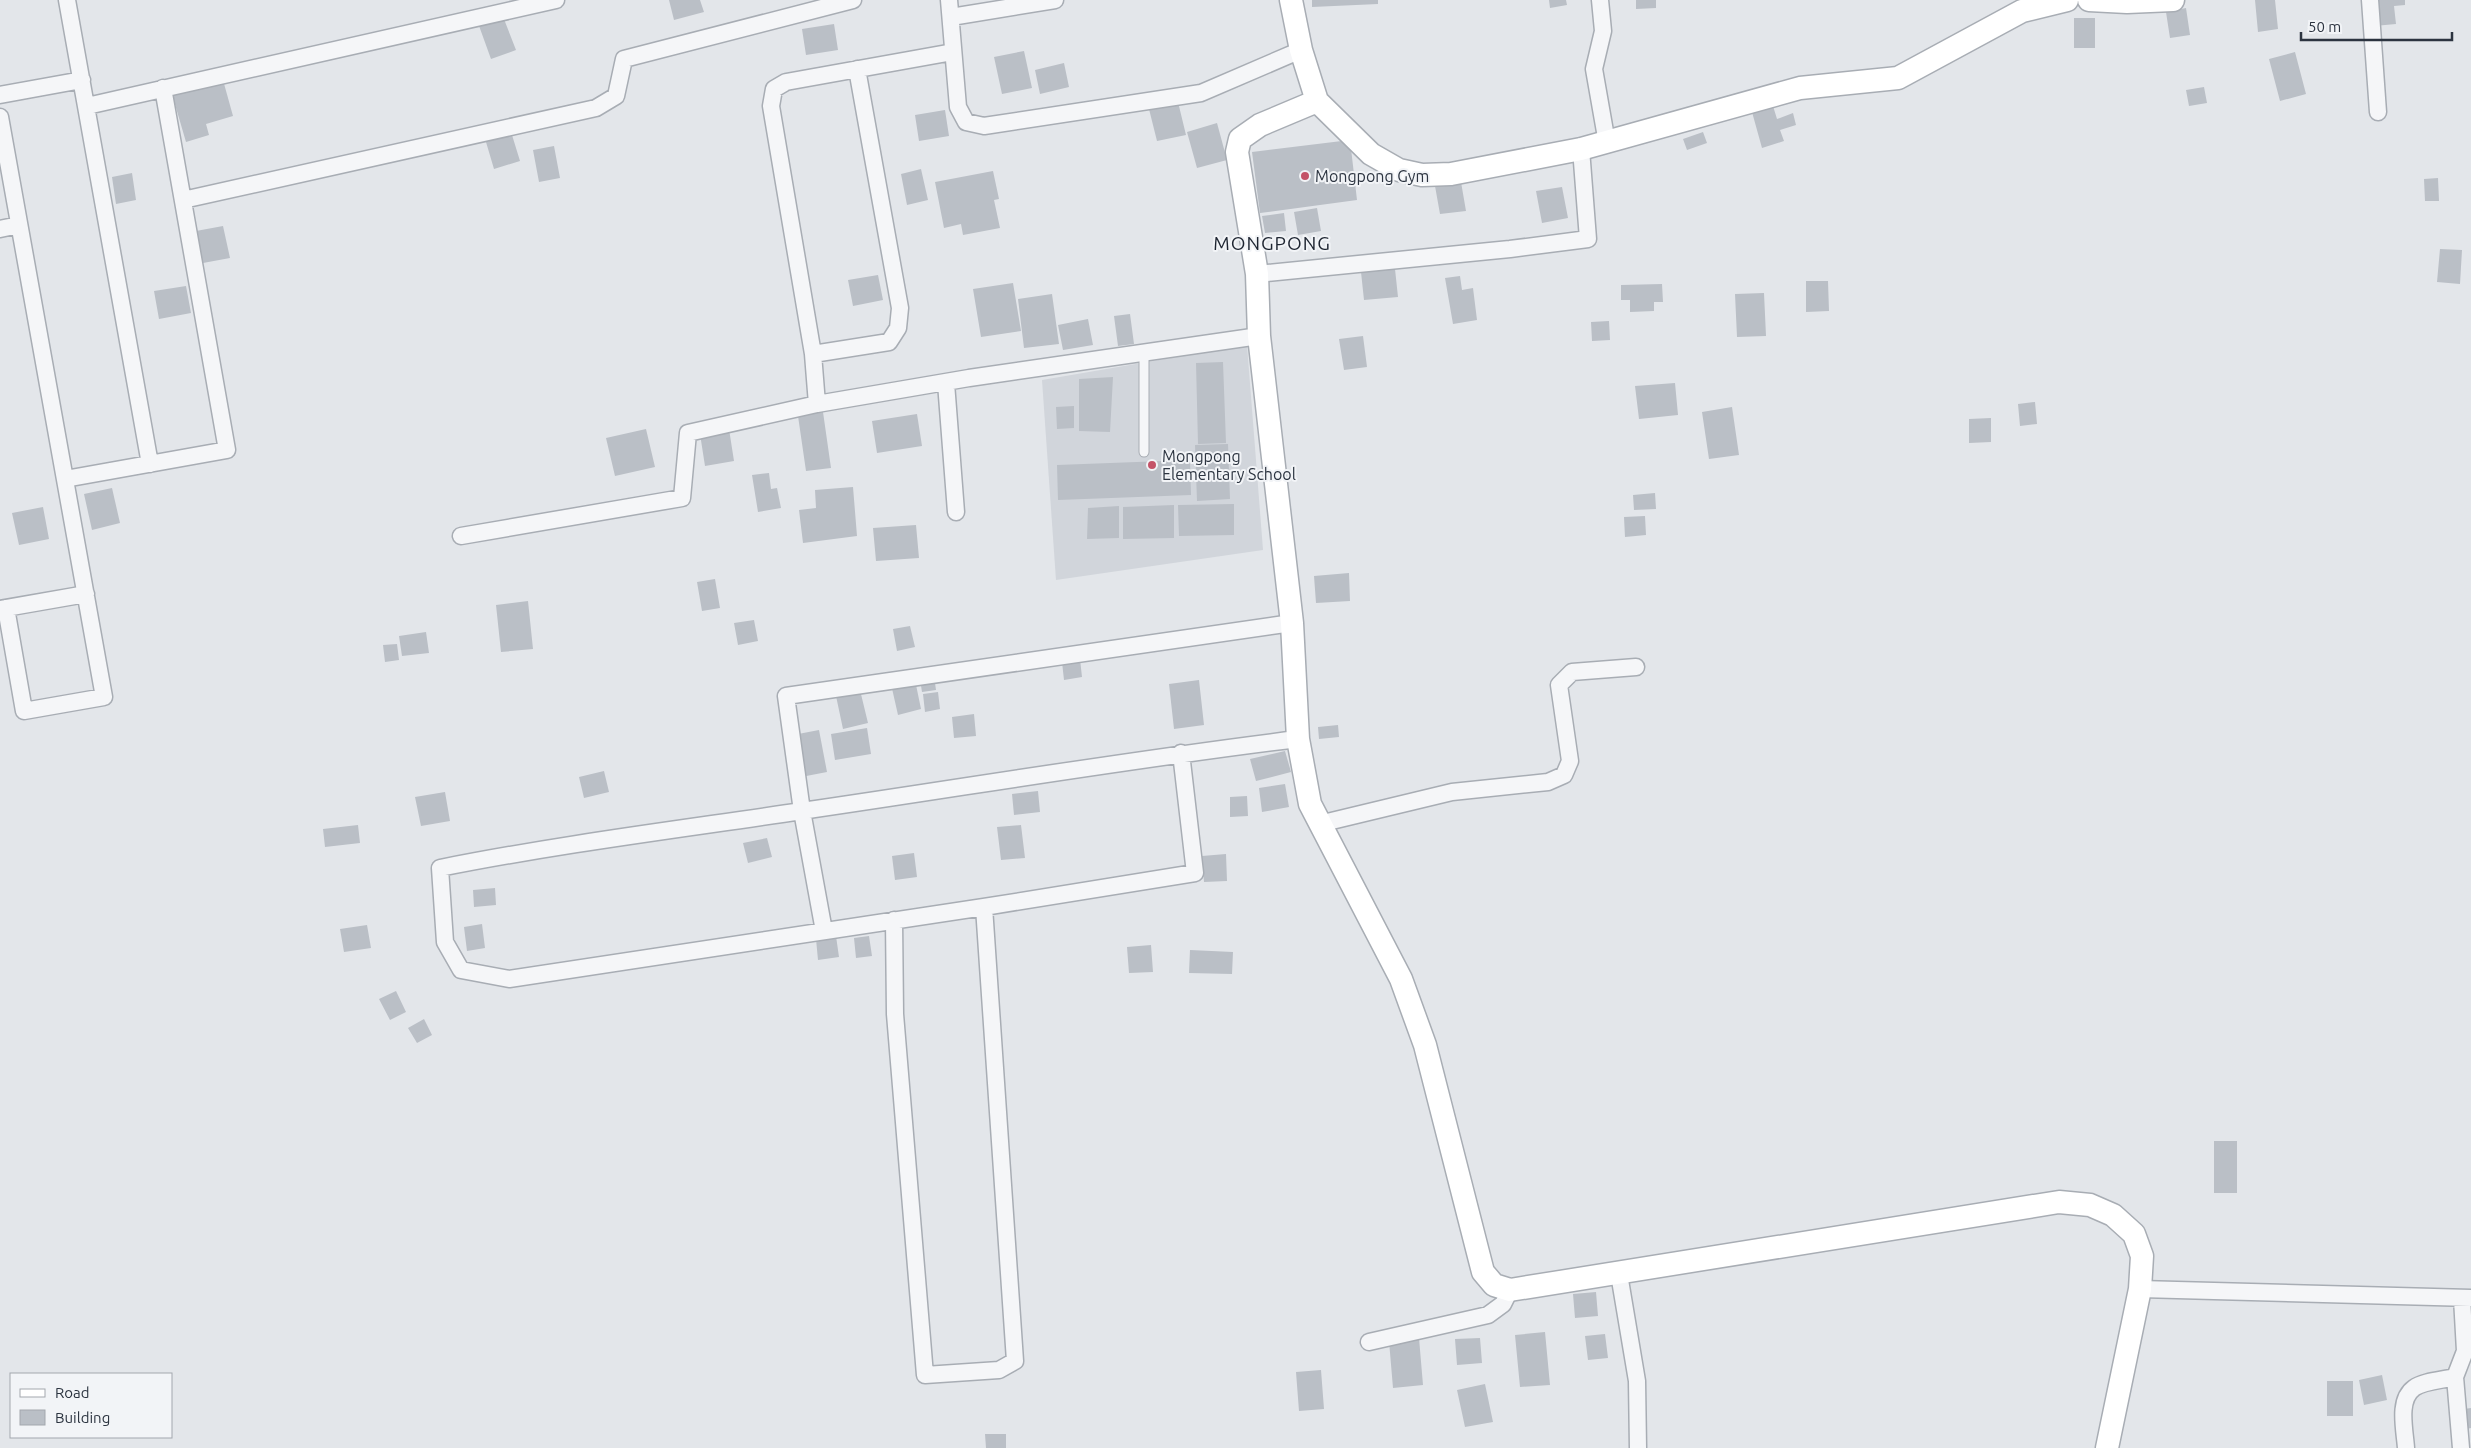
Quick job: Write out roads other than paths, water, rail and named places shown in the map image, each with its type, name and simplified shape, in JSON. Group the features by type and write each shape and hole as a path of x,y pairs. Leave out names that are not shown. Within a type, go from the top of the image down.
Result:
{"street":[{"path":"68,0 150,464"},
{"path":"86,106 556,0"},
{"path":"183,200 596,108 616,96 624,59 853,0"},
{"path":"949,0 958,107 966,122 984,126 1201,93 1301,50"},
{"path":"951,18 1055,0"},
{"path":"1291,0 1301,50 1317,101 1371,154 1400,170 1422,175 1451,174 1582,149 1800,88 1898,78 2022,11 2067,0"},
{"path":"1600,0 1603,31 1594,68 1607,143"},
{"path":"2089,0 2127,2 2173,0"},
{"path":"2370,0 2378,112"},
{"path":"817,404 814,354 772,106 774,89 786,82 953,52"},
{"path":"814,354 889,342 898,328 900,308 857,69"},
{"path":"0,95 82,80"},
{"path":"65,479 228,450 163,88"},
{"path":"1317,101 1260,124 1240,139 1237,152 1256,274 1259,336 1292,623 1298,739 1310,804 1402,979 1425,1045 1484,1272 1494,1285 1510,1290 2059,1202 2090,1204 2113,1215 2134,1234 2142,1256 2140,1289 2107,1448"},
{"path":"0,117 86,594 104,697 24,710 3,608 86,594"},
{"path":"1256,274 1510,249 1588,239 1582,149"},
{"path":"0,229 19,225"},
{"path":"461,536 682,498 688,433 817,404 969,378 1259,336"},
{"path":"946,383 956,512"},
{"path":"824,931 802,811 786,696 1292,623"},
{"path":"1319,824 1452,792 1548,782 1564,775 1570,761 1559,685 1572,672 1636,666"},
{"path":"1181,753 1195,873 509,979 461,970 445,942 440,868 530,850 802,811 1181,753 1298,739"},
{"path":"894,920 894,1014 925,1375 999,1370 1015,1361 984,907"},
{"path":"1619,1274 1637,1381 1638,1448"},
{"path":"2140,1289 2467,1298 2465,1351 2455,1377 2461,1448"},
{"path":"1369,1342 1488,1315 1503,1304 1510,1290"},
{"path":"2406,1448 2404,1411 2406,1397 2414,1387 2455,1377"}],"lane":[{"path":"1144,354 1144,452"}],"place":[{"name":"Mongpong Gym","path":"1305,176"},
{"name":"Mongpong Elementary School","path":"1152,465"}],"district":[{"name":"MONGPONG","path":"1272,243"}]}
